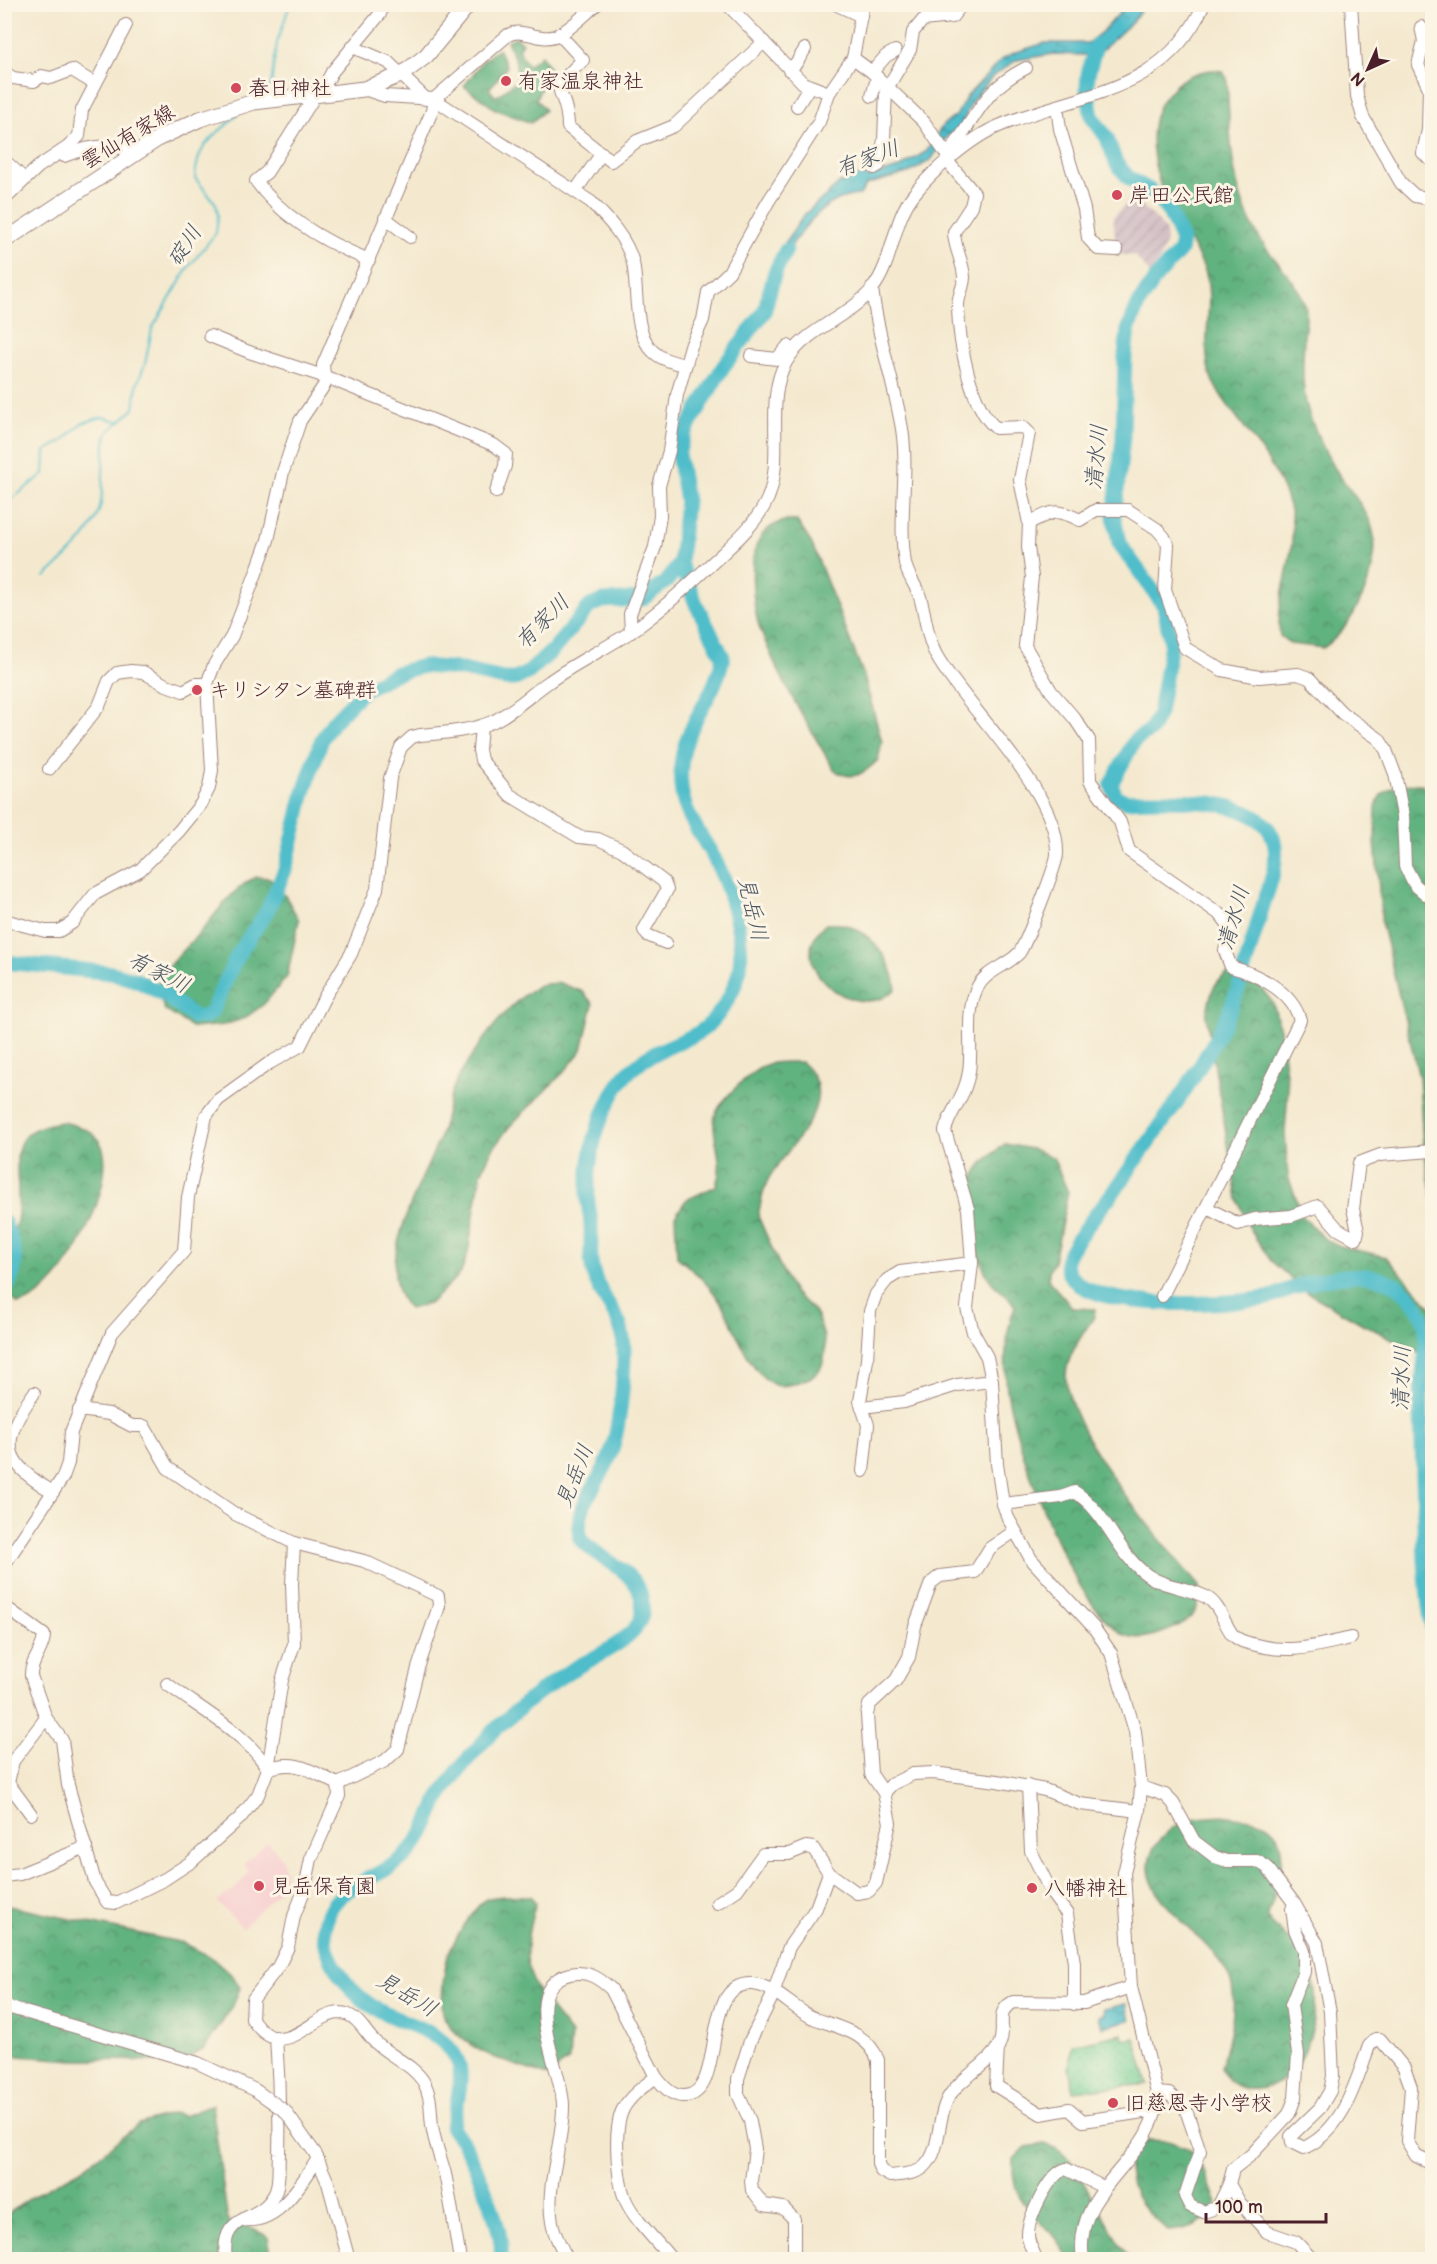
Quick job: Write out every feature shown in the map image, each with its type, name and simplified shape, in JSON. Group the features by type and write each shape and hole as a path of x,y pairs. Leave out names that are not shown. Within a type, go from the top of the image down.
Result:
{"main road":[{"name":"雲仙有家線","path":"4,241 159,138 190,124 248,104 364,89 401,75 426,56 469,4"}],"street":[{"path":"369,260 347,251 302,225 269,199 256,181 267,172 316,94 336,66 355,48 380,14 383,4"},
{"path":"4,920 45,931 59,931 72,923 95,894 140,870 179,831 201,804 209,788 212,770 207,684 214,665 232,636 255,576 267,540 283,472 300,421 326,384 323,365 369,260 430,99 508,34 515,31 543,38 559,34 597,4"},
{"path":"727,4 764,42 784,69 809,87 830,93"},
{"path":"835,4 861,16"},
{"path":"874,168 879,165 884,143 887,87 910,50 913,32 923,21 952,17 962,4"},
{"path":"947,156 999,126 1139,77 1164,61 1188,34 1204,4"},
{"path":"1351,4 1358,96 1363,117 1401,183 1414,196 1432,199"},
{"path":"850,40 861,16"},
{"path":"631,632 630,614 655,547 660,516 661,472 669,451 677,395 685,366 703,320 708,292 729,272 768,202 819,122 830,93 853,58 861,16"},
{"path":"9,195 38,167 68,147 79,136 82,110 126,25"},
{"path":"559,34 583,60 561,81 558,88 567,113 568,127 611,161 616,160 637,141 674,126 764,42"},
{"path":"1426,34 1418,65 1426,80 1429,98 1428,130 1423,153 1432,161"},
{"path":"355,48 388,62 430,99 576,190 610,220 628,249 633,263 640,321 649,346 660,357 685,366"},
{"path":"784,69 797,62 805,49"},
{"path":"872,96 875,75 886,56 895,51"},
{"path":"853,58 875,75 933,131 947,156 973,190 975,196 954,232 961,255 964,279 958,308 972,389 983,415 996,428 1023,428 1029,433 1020,480 1029,523 1028,547 1032,577 1024,646 1032,663 1089,740 1090,781 1120,822 1129,850 1227,921 1230,927 1225,951 1231,967 1248,971 1279,991 1300,1020 1162,1296"},
{"path":"833,64 843,74"},
{"path":"4,1565 63,1477 68,1463 71,1432 116,1325 184,1251 188,1197 206,1116 218,1100 268,1064 300,1046 324,998 351,954 377,889 390,778 398,753 412,737 481,726 495,720 551,680 631,632 678,594 742,535 768,498 774,466 778,385 786,360 805,339 858,302 872,288 882,272 904,207 964,135 982,102 1005,80 1026,68"},
{"path":"4,72 13,78 34,81 42,76 51,78 72,70 95,84"},
{"path":"797,106 809,87"},
{"path":"364,89 385,96 430,99"},
{"path":"1058,106 1060,129 1084,209 1088,238 1098,249 1117,250"},
{"path":"38,167 91,147 119,148 136,153"},
{"path":"576,190 602,153"},
{"path":"4,160 20,175 9,195"},
{"path":"385,218 410,237"},
{"path":"872,288 878,331 893,386 905,452 905,566 920,596 928,638 945,668 1019,766 1046,812 1057,843 1055,867 1031,923 1026,944 1013,958 986,977 975,991 966,1084 945,1131 968,1209 972,1263 967,1308 969,1320 987,1357 992,1381 997,1464 1004,1504 1015,1531 1039,1570 1094,1628 1112,1653 1139,1751 1141,1787 1139,1811 1124,1873 1131,1987 1156,2093 1157,2110 1146,2138 1104,2187 1086,2226 1082,2240 1083,2259"},
{"path":"751,356 777,359 798,335 805,339"},
{"path":"210,336 249,352 326,377 484,441 505,452 505,466 496,492"},
{"path":"1029,523 1052,511 1060,510 1080,520 1096,510 1111,509 1128,510 1157,530 1168,545 1165,590 1185,648 1222,670 1259,677 1298,674 1309,678 1342,713 1379,739 1395,774 1403,816 1405,866 1415,885 1432,899"},
{"path":"49,769 99,706 109,681 117,674 131,670 144,672 164,684 183,691 196,684 207,684"},
{"path":"481,726 479,750 481,760 510,795 579,837 598,839 622,850 664,882 667,890 644,930 647,935 666,943"},
{"path":"1207,1208 1238,1224 1291,1216 1318,1206 1338,1229 1356,1239 1358,1236 1353,1209 1359,1163 1380,1155 1432,1152"},
{"path":"863,1471 868,1425 860,1401 867,1360 870,1311 881,1287 893,1276 909,1270 972,1263"},
{"path":"862,1407 904,1402 957,1385 992,1381"},
{"path":"34,1393 12,1426 9,1449 13,1461 33,1480 53,1492"},
{"path":"79,1410 109,1414 132,1426 144,1426 160,1457 178,1476 235,1514 294,1544 364,1561 434,1593 439,1600 418,1668 398,1749 385,1761 338,1785"},
{"path":"1004,1504 1062,1497 1075,1492 1089,1501 1130,1559 1150,1579 1204,1597 1214,1603 1233,1635 1241,1641 1276,1651 1303,1649 1351,1638"},
{"path":"717,1903 737,1890 763,1854 789,1854 806,1847 813,1848 829,1873 856,1893 864,1893 873,1888 889,1831 888,1806 884,1793 871,1774 867,1715 869,1705 896,1680 909,1657 915,1626 931,1582 940,1576 975,1572 990,1548 1015,1531"},
{"path":"4,1606 44,1635 44,1642 30,1670 46,1718 62,1740 68,1785 99,1892 107,1902 116,1903 165,1879 217,1841 258,1795 268,1769 282,1680 294,1644 292,1584 294,1544"},
{"path":"167,1684 237,1735 260,1757 268,1769"},
{"path":"30,1814 8,1782 13,1761 46,1718"},
{"path":"268,1769 282,1762 302,1767 338,1785"},
{"path":"884,1793 892,1784 907,1777 933,1773 1028,1786 1080,1804 1139,1811"},
{"path":"338,1785 339,1796 311,1859 305,1888 294,1916 288,1947 278,1967 253,1999 252,2019 266,2034 276,2037 296,2035 334,2014 347,2014 355,2018 383,2051 412,2069 423,2081 429,2094 432,2125 449,2193 460,2259"},
{"path":"1028,1786 1031,1851 1052,1894 1067,1914 1074,1963 1074,2004"},
{"path":"1141,1787 1165,1795 1173,1803 1194,1841 1215,1857 1227,1861 1257,1861 1267,1867 1294,1903 1317,1943 1330,2012 1333,2076 1330,2091 1320,2108 1291,2136 1292,2142 1304,2148 1314,2143 1337,2120 1347,2108 1369,2046 1376,2039 1380,2039 1404,2068 1411,2087 1407,2141 1416,2156 1432,2164"},
{"path":"4,1876 20,1874 86,1847"},
{"path":"794,2259 794,2219 783,2208 764,2205 752,2190 751,2172 755,2149 750,2121 737,2087 750,2041 789,1947 816,1908 829,1873"},
{"path":"1156,2093 1169,2094 1185,2107 1200,2151 1185,2196 1190,2206 1204,2212 1218,2207 1233,2169 1251,2155 1289,2114 1295,2098 1298,2054 1291,2005 1304,1972 1304,1951 1295,1930 1292,1909 1294,1903"},
{"path":"567,2259 557,2238 550,2207 563,2104 560,2078 543,2013 543,1998 548,1988 570,1974 593,1975 610,1989 656,2077 666,2088 680,2096 693,2094 699,2090 707,2076 725,2001 735,1990 751,1984 772,1991 806,2016 856,2034 874,2049 879,2071 878,2164 881,2170 890,2176 925,2167 932,2156 950,2095 998,2047"},
{"path":"1131,1987 1094,2001 1074,2004 1013,2002 1008,2005 1002,2014 996,2086 1041,2114 1069,2109 1083,2121 1157,2110"},
{"path":"4,2006 165,2052 228,2075 285,2111 316,2156 328,2183 349,2259"},
{"path":"226,2259 225,2235 230,2228 245,2220 269,2201 278,2185 280,2094 276,2037"},
{"path":"656,2077 628,2101 622,2111 618,2124 618,2172 622,2191 631,2210 672,2259"},
{"path":"245,2220 263,2219 282,2205 296,2192 316,2156"},
{"path":"1036,2259 1028,2234 1041,2197 1053,2176 1066,2169 1104,2187"},
{"path":"1229,2184 1240,2202 1267,2232 1296,2242 1313,2259"}],"shaded area":[{"path":"1133,197 1160,223 1166,232 1166,241 1160,259 1150,274 1135,256 1117,254 1113,217"},
{"name":"見岳保育園","path":"268,1841 282,1858 286,1882 243,1928 216,1901 233,1891 249,1872 244,1864"}],"green space":[{"path":"516,37 522,43 518,49 528,66 541,55 550,69 536,99 545,110 531,123 495,109 464,86 483,61 498,49 507,67 489,89 496,97 517,80 516,62 507,41"},
{"path":"1213,70 1222,71 1227,78 1236,180 1249,219 1264,245 1296,287 1305,305 1303,379 1308,411 1329,459 1369,519 1374,537 1372,567 1361,599 1344,628 1323,648 1291,644 1280,636 1279,620 1292,538 1289,506 1267,459 1213,382 1207,357 1209,301 1206,274 1198,255 1165,198 1154,160 1152,134 1154,121 1164,98 1185,78"},
{"path":"784,521 797,521 812,544 863,673 882,742 878,760 858,775 841,774 834,770 784,681 759,626 753,582 756,548 761,536 767,530"},
{"path":"1421,784 1427,791 1432,812 1432,1198 1423,1144 1419,1077 1382,926 1375,842 1376,807 1380,796 1396,785"},
{"path":"256,877 270,878 286,897 299,920 287,977 264,1004 245,1018 224,1025 193,1028 165,1010 156,988 171,964 227,900 240,887"},
{"path":"826,924 843,924 864,934 872,941 891,969 896,989 880,999 861,1001 844,996 828,985 817,972 811,956 814,939"},
{"path":"1229,973 1259,985 1273,1003 1280,1030 1288,1089 1285,1133 1288,1176 1303,1217 1325,1239 1340,1246 1386,1257 1432,1308 1432,1359 1308,1293 1271,1261 1252,1233 1237,1198 1206,1016 1215,986"},
{"path":"560,983 583,992 593,1004 582,1050 565,1071 509,1127 492,1150 481,1173 468,1252 461,1273 429,1304 409,1309 398,1292 395,1272 397,1249 403,1225 441,1133 452,1091 477,1047 503,1015 530,991 544,984"},
{"path":"801,1062 813,1076 818,1090 816,1105 810,1120 768,1180 758,1216 793,1291 813,1310 818,1319 825,1350 824,1360 814,1376 780,1386 773,1384 755,1368 715,1294 677,1257 675,1216 686,1200 716,1186 719,1160 714,1121 720,1105 744,1080 768,1064"},
{"path":"63,1122 85,1129 98,1139 105,1162 102,1184 95,1210 69,1261 52,1282 35,1297 18,1304 4,1291 4,1273 18,1213 18,1151 22,1140 30,1132 43,1126"},
{"path":"1005,1144 1032,1149 1053,1157 1068,1192 1054,1262 1049,1270 1049,1281 1073,1308 1095,1309 1094,1317 1076,1346 1066,1371 1072,1403 1083,1430 1120,1488 1162,1543 1199,1586 1198,1605 1193,1614 1178,1626 1159,1634 1138,1638 1125,1635 1106,1620 1087,1596 1052,1531 1016,1431 1006,1382 1007,1342 1015,1306 993,1284 985,1271 976,1245 971,1214 974,1177 983,1163"},
{"path":"1229,1816 1262,1822 1275,1832 1280,1842 1281,1867 1268,1915 1269,1921 1304,1956 1313,1979 1314,2022 1308,2043 1298,2062 1285,2078 1268,2087 1248,2089 1238,2087 1223,2072 1221,2068 1233,2017 1232,1986 1224,1968 1161,1897 1151,1879 1149,1860 1159,1841 1174,1827 1190,1819"},
{"path":"530,1896 536,1903 527,1945 527,1961 537,1988 571,2034 569,2060 548,2076 505,2062 477,2049 454,2031 443,2014 445,1970 454,1943 470,1917 486,1899"},
{"path":"4,1905 184,1943 214,1959 233,1976 240,1988 233,2006 204,2049 184,2061 74,2060 5,2055"},
{"path":"1123,2034 1124,2040 1135,2038 1148,2084 1074,2091 1069,2068 1072,2045"},
{"path":"212,2105 228,2222 253,2228 268,2237 272,2259 5,2260 5,2216 39,2192 81,2170 139,2124 174,2113 183,2116"},
{"path":"1148,2140 1168,2141 1190,2149 1206,2174 1217,2204 1202,2221 1190,2227 1168,2231 1138,2200 1131,2183 1128,2158"},
{"path":"1044,2144 1057,2149 1070,2160 1129,2259 1068,2259 1052,2233 1025,2205 1014,2179 1013,2160 1026,2147"}],"water":[{"path":"1127,5 1145,5 1132,22 1102,50 1087,55 1053,54 1017,60 993,76 972,101 961,126 946,138 931,160 911,172 866,185 860,195 845,197 819,212 798,236 773,274 785,243 804,215 840,183 860,175 868,177 899,168 927,151 943,125 956,116 967,96 1002,59 1045,43 1088,43 1104,30"},
{"path":"1126,2004 1130,2020 1102,2027 1099,2016 1105,2015 1104,2009"}],"waterway":[{"name":"碇川","path":"258,94 271,85 277,43 290,4"},
{"name":"清水川","path":"1096,45 1088,74 1087,88 1092,117 1107,138 1116,163 1129,178 1151,191 1169,212 1182,240 1180,251 1157,276 1138,305 1128,330 1125,355 1123,438 1114,516 1119,543 1164,606 1171,643 1159,713 1151,730 1135,740 1111,784 1116,796 1125,801 1188,801 1235,808 1254,817 1268,829 1276,854 1271,879 1236,995 1214,1043 1160,1126 1079,1237 1066,1263 1074,1280 1094,1292 1121,1299 1154,1303 1221,1303 1267,1298 1304,1284 1345,1276 1385,1280 1406,1293 1421,1313 1426,1333 1421,1413 1425,1560 1432,1627"},
{"name":"碇川","path":"45,577 79,544 93,525 101,503 106,438 109,431 134,409 137,384 145,364 152,329 188,268 216,233 218,216 216,204 195,178 197,166 203,148 237,115"},
{"name":"有家川","path":"4,962 112,973 136,980 165,995 194,1017 205,1017 211,1013 237,956 267,911 285,870 304,792 322,739 333,722 365,689 397,673 423,666 458,669 504,679 515,679 529,672 553,650 590,606 603,601 642,599 667,581 680,563 686,501 678,454 684,434 723,367 764,312 775,272 786,250"},
{"path":"4,505 44,474 45,451 63,441 82,423 103,417 120,422"},
{"name":"見岳川","path":"500,2260 499,2235 483,2184 469,2153 452,2128 460,2080 459,2065 453,2053 435,2036 386,2014 364,2001 344,1980 329,1955 325,1927 328,1914 342,1895 397,1863 414,1846 447,1786 472,1754 501,1724 549,1685 621,1641 631,1633 642,1614 642,1599 631,1578 580,1539 581,1514 606,1465 614,1442 621,1402 624,1362 621,1328 599,1288 592,1265 588,1200 590,1163 598,1126 620,1083 632,1069 644,1060 698,1033 712,1022 733,989 741,959 735,914 720,869 693,823 682,796 681,766 684,748 712,689 723,657 696,604 680,563"},
{"name":"有家川","path":"4,1222 14,1257 13,1274 4,1291"}],"place":[{"name":"有家温泉神社","path":"506,81"},
{"name":"春日神社","path":"236,88"},
{"name":"岸田公民館","path":"1117,195"},
{"name":"キリシタン墓碑群","path":"197,690"},
{"name":"見岳保育園","path":"259,1886"},
{"name":"八幡神社","path":"1032,1888"},
{"name":"旧慈恩寺小学校","path":"1113,2103"}]}
